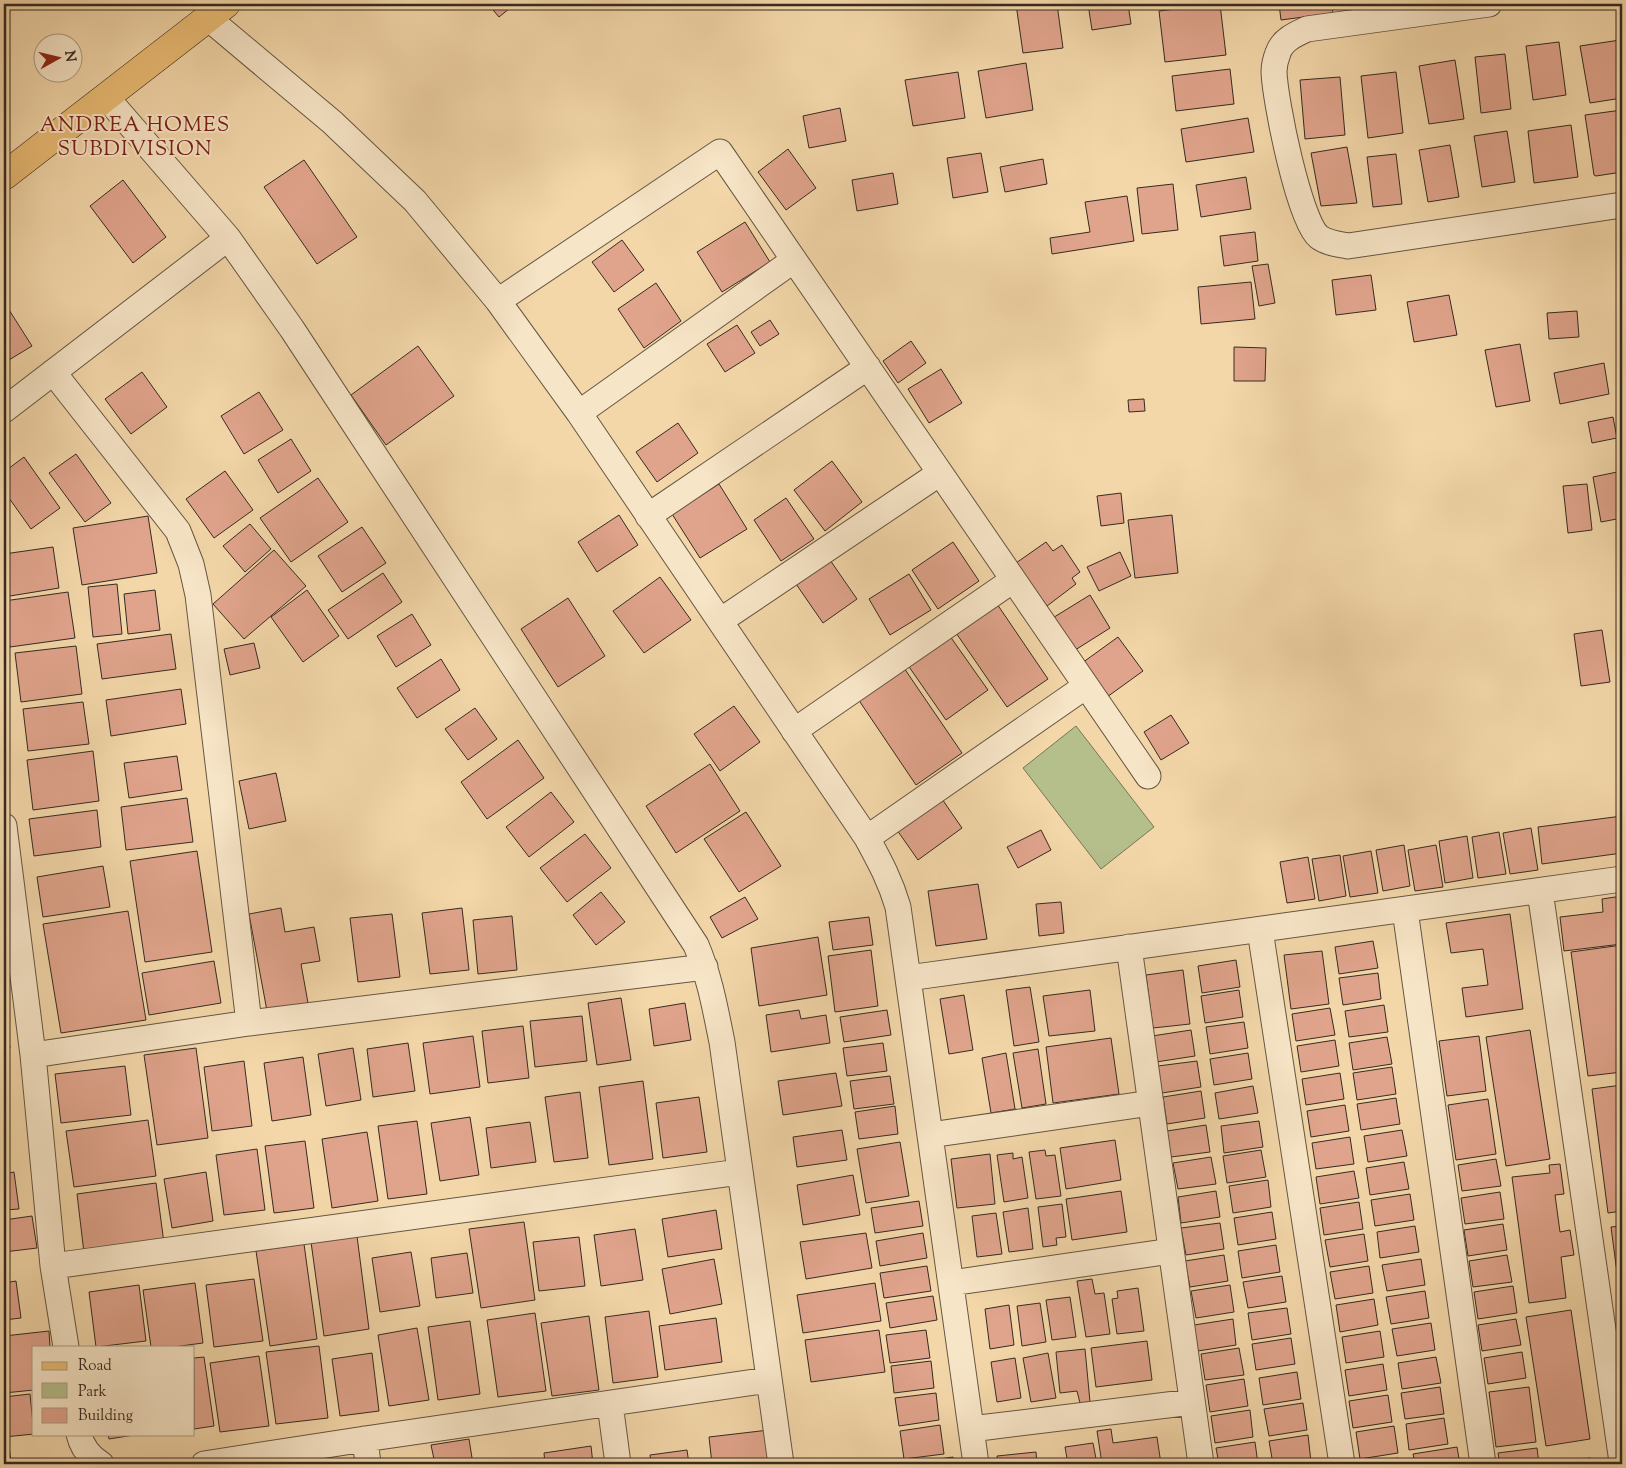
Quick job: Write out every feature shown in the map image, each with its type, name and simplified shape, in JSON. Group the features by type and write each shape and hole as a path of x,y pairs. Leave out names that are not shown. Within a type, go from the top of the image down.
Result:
{"main road":[{"path":"5,173 217,11"}],"street":[{"path":"1489,4 1307,29 1291,37 1279,50 1274,70 1288,157 1306,215 1318,236 1330,242 1348,246 1622,205"},
{"path":"217,11 415,201 498,300 579,413 867,838 890,882 898,907 976,1464"},
{"path":"106,96 228,238 298,337 696,945 712,991 722,1042 781,1464"},
{"path":"498,300 720,152 1148,776"},
{"path":"4,410 228,238"},
{"path":"579,413 794,260"},
{"path":"648,516 868,367"},
{"path":"53,372 178,531 191,564 200,605 249,1023"},
{"path":"720,621 940,473"},
{"path":"794,731 1013,580"},
{"path":"867,838 1086,686"},
{"path":"4,826 33,1055 53,1266 66,1346"},
{"path":"908,978 1622,880"},
{"path":"1540,891 1622,1462"},
{"path":"1405,910 1482,1464"},
{"path":"1260,930 1342,1464"},
{"path":"1129,948 1201,1464"},
{"path":"33,1055 249,1023 705,967"},
{"path":"930,1135 1151,1103"},
{"path":"53,1266 739,1172"},
{"path":"951,1283 1171,1251"},
{"path":"204,1464 769,1380"},
{"path":"971,1429 1192,1402"},
{"path":"610,1404 618,1464"},
{"path":"79,1436 89,1456 101,1464"},
{"path":"365,1439 368,1464"}],"green space":[{"path":"1076,726 1154,827 1101,869 1023,768"}],"building":[{"path":"488,4 515,4 499,17"},
{"path":"1016,4 1057,4 1063,48 1023,53"},
{"path":"1088,4 1128,4 1131,24 1092,30"},
{"path":"1220,4 1226,55 1165,62 1159,11"},
{"path":"1279,4 1332,4 1333,13 1281,20"},
{"path":"1620,40 1622,52 1622,98 1590,103 1580,46"},
{"path":"1559,42 1566,95 1533,100 1526,46"},
{"path":"1505,54 1511,109 1481,113 1475,57"},
{"path":"1455,60 1464,119 1429,124 1419,66"},
{"path":"1026,63 1033,110 986,118 978,71"},
{"path":"1230,69 1234,104 1176,111 1172,76"},
{"path":"958,72 965,118 913,126 905,80"},
{"path":"1396,72 1403,133 1368,138 1361,76"},
{"path":"1340,77 1345,135 1305,139 1300,80"},
{"path":"840,108 846,141 809,148 803,116"},
{"path":"1622,110 1622,172 1596,176 1594,175 1585,115"},
{"path":"1248,118 1254,152 1186,162 1181,129"},
{"path":"1571,125 1578,177 1534,183 1528,131"},
{"path":"1507,131 1515,182 1482,187 1474,136"},
{"path":"1450,145 1459,197 1428,202 1419,150"},
{"path":"1347,147 1357,203 1321,206 1311,153"},
{"path":"788,149 816,188 786,210 758,172"},
{"path":"981,153 988,192 953,198 947,158"},
{"path":"1396,154 1402,204 1373,207 1367,157"},
{"path":"1043,159 1047,184 1005,192 1000,167"},
{"path":"304,160 357,237 317,264 264,187"},
{"path":"893,173 898,204 857,211 852,180"},
{"path":"1246,177 1251,209 1201,217 1196,185"},
{"path":"123,180 166,237 133,263 90,206"},
{"path":"1173,184 1178,230 1142,234 1137,188"},
{"path":"1127,196 1134,241 1052,254 1050,238 1090,232 1085,202"},
{"path":"745,222 770,262 722,292 697,252"},
{"path":"1255,232 1258,261 1224,266 1220,236"},
{"path":"622,240 644,270 614,292 592,262"},
{"path":"1268,264 1275,303 1259,306 1252,266"},
{"path":"1371,275 1376,310 1336,315 1332,280"},
{"path":"1251,282 1255,319 1201,324 1198,287"},
{"path":"656,283 681,321 644,348 618,309"},
{"path":"1449,295 1457,335 1414,342 1407,302"},
{"path":"4,302 32,346 4,363"},
{"path":"1577,311 1579,337 1549,339 1547,313"},
{"path":"770,320 779,334 760,346 751,332"},
{"path":"737,325 755,353 725,372 707,344"},
{"path":"911,341 926,363 898,383 883,361"},
{"path":"1520,344 1530,401 1496,407 1485,350"},
{"path":"418,346 454,396 386,445 351,395"},
{"path":"1234,347 1266,348 1265,381 1234,381"},
{"path":"1604,363 1609,394 1560,404 1554,373"},
{"path":"941,369 962,403 929,423 908,389"},
{"path":"142,372 167,407 131,434 105,399"},
{"path":"259,392 283,430 244,454 221,416"},
{"path":"1144,399 1145,411 1129,412 1128,400"},
{"path":"1613,417 1617,438 1592,443 1588,422"},
{"path":"678,423 698,453 657,482 636,452"},
{"path":"291,439 311,471 278,493 258,460"},
{"path":"76,454 111,503 85,522 49,473"},
{"path":"24,457 60,508 31,529 4,491 4,472"},
{"path":"832,461 862,502 825,531 794,490"},
{"path":"225,471 253,510 214,538 186,499"},
{"path":"1622,471 1622,518 1601,522 1593,477"},
{"path":"318,478 348,522 291,562 260,518"},
{"path":"719,484 747,529 700,558 672,514"},
{"path":"1587,484 1592,530 1568,533 1563,486"},
{"path":"1121,493 1124,523 1101,526 1097,496"},
{"path":"786,498 814,539 781,561 754,520"},
{"path":"619,515 638,545 597,572 578,542"},
{"path":"1172,515 1178,573 1135,578 1128,520"},
{"path":"148,516 157,573 82,585 73,528"},
{"path":"250,524 271,549 245,572 223,546"},
{"path":"362,527 386,563 342,592 318,556"},
{"path":"953,542 979,581 938,609 912,570"},
{"path":"1046,542 1053,551 1062,545 1080,572 1072,578 1076,584 1047,606 1016,563"},
{"path":"53,547 59,588 4,597 4,554"},
{"path":"274,550 306,586 244,639 213,604"},
{"path":"1120,552 1131,576 1099,591 1087,567"},
{"path":"830,560 857,599 823,623 796,584"},
{"path":"383,573 402,602 348,639 328,610"},
{"path":"909,574 931,610 890,635 869,599"},
{"path":"660,577 691,620 644,653 613,611"},
{"path":"117,584 122,634 93,637 88,587"},
{"path":"155,590 160,630 128,634 124,594"},
{"path":"307,590 339,636 303,662 271,617"},
{"path":"68,592 75,638 10,647 4,601"},
{"path":"1090,595 1110,628 1072,652 1051,619"},
{"path":"568,598 605,656 558,687 521,629"},
{"path":"995,601 1048,679 1007,707 954,630"},
{"path":"412,614 431,645 396,667 377,636"},
{"path":"1602,630 1610,682 1581,686 1574,634"},
{"path":"947,632 988,690 946,720 905,661"},
{"path":"171,634 176,669 102,679 97,644"},
{"path":"1118,637 1143,671 1107,697 1082,663"},
{"path":"254,643 260,668 230,675 224,649"},
{"path":"76,646 82,694 21,702 15,653"},
{"path":"441,659 460,690 417,718 397,688"},
{"path":"904,668 962,753 916,785 858,699"},
{"path":"181,689 186,724 111,736 106,700"},
{"path":"83,702 89,744 28,751 23,709"},
{"path":"734,706 760,742 720,771 694,734"},
{"path":"475,708 497,739 468,760 445,729"},
{"path":"1171,715 1189,743 1161,760 1144,732"},
{"path":"518,740 544,778 487,819 461,782"},
{"path":"93,751 99,801 33,810 27,760"},
{"path":"177,756 182,790 129,798 124,763"},
{"path":"710,764 740,811 676,853 646,806"},
{"path":"276,773 286,821 249,829 239,781"},
{"path":"551,792 574,822 529,857 506,827"},
{"path":"187,798 193,842 126,850 121,807"},
{"path":"942,799 962,828 918,860 897,830"},
{"path":"97,810 101,847 34,856 29,819"},
{"path":"746,812 781,866 739,892 704,839"},
{"path":"1622,816 1622,853 1542,864 1538,827"},
{"path":"1531,828 1538,870 1510,874 1503,833"},
{"path":"1041,830 1051,850 1018,868 1007,847"},
{"path":"1499,832 1506,874 1478,878 1472,837"},
{"path":"585,834 611,868 567,902 540,868"},
{"path":"1467,836 1473,878 1445,883 1439,841"},
{"path":"1404,845 1410,886 1383,891 1376,850"},
{"path":"1436,845 1443,887 1415,891 1408,850"},
{"path":"197,851 212,952 145,962 130,861"},
{"path":"1371,851 1378,893 1350,897 1343,856"},
{"path":"1340,855 1346,896 1319,901 1312,859"},
{"path":"1308,857 1315,899 1287,903 1280,862"},
{"path":"103,866 110,907 43,917 37,877"},
{"path":"978,884 987,939 936,946 928,891"},
{"path":"601,892 625,922 596,945 573,915"},
{"path":"1622,896 1622,944 1564,951 1560,917 1603,912 1602,899"},
{"path":"745,897 758,919 722,938 710,917"},
{"path":"1061,902 1064,933 1039,936 1036,904"},
{"path":"281,908 285,932 314,927 320,961 301,964 308,1003 267,1011 249,914"},
{"path":"462,908 469,970 430,974 422,913"},
{"path":"128,911 146,1020 61,1033 43,924"},
{"path":"392,914 400,977 358,982 350,918"},
{"path":"1510,914 1523,1009 1466,1017 1462,988 1488,985 1483,949 1451,953 1446,923"},
{"path":"512,916 517,970 478,974 473,920"},
{"path":"869,917 873,945 833,950 829,922"},
{"path":"818,937 827,995 759,1006 751,948"},
{"path":"1373,941 1378,968 1339,974 1335,947"},
{"path":"1622,945 1622,1072 1588,1076 1571,952"},
{"path":"871,950 878,1006 835,1012 828,956"},
{"path":"1322,951 1329,1004 1291,1009 1284,955"},
{"path":"1236,960 1240,987 1202,993 1198,966"},
{"path":"214,961 221,1003 149,1015 142,973"},
{"path":"1183,970 1190,1024 1153,1028 1146,975"},
{"path":"1378,973 1381,999 1343,1005 1339,978"},
{"path":"1030,987 1039,1042 1014,1046 1006,990"},
{"path":"1090,990 1095,1031 1049,1036 1043,996"},
{"path":"1239,990 1243,1017 1205,1023 1201,996"},
{"path":"964,995 973,1050 949,1054 940,999"},
{"path":"621,998 631,1060 597,1065 588,1003"},
{"path":"685,1003 691,1040 654,1046 649,1009"},
{"path":"4,1005 10,1048 4,1049"},
{"path":"1384,1005 1388,1032 1349,1037 1345,1011"},
{"path":"1330,1008 1335,1035 1296,1041 1292,1014"},
{"path":"799,1010 801,1019 826,1015 830,1043 771,1052 766,1015"},
{"path":"887,1010 891,1035 844,1042 840,1017"},
{"path":"582,1016 587,1061 535,1067 530,1021"},
{"path":"1244,1022 1248,1048 1210,1054 1206,1027"},
{"path":"523,1026 529,1078 488,1083 482,1031"},
{"path":"1191,1030 1195,1056 1156,1062 1152,1036"},
{"path":"1530,1030 1550,1159 1506,1166 1486,1037"},
{"path":"473,1036 480,1087 430,1094 423,1043"},
{"path":"1479,1036 1486,1091 1447,1096 1439,1041"},
{"path":"1387,1037 1392,1064 1353,1070 1349,1043"},
{"path":"1111,1038 1119,1094 1053,1103 1046,1047"},
{"path":"1335,1040 1339,1066 1301,1072 1297,1046"},
{"path":"408,1043 415,1091 373,1097 367,1049"},
{"path":"883,1043 887,1071 847,1076 843,1048"},
{"path":"196,1048 208,1138 157,1145 144,1055"},
{"path":"353,1048 361,1100 326,1106 318,1054"},
{"path":"1038,1049 1046,1104 1022,1108 1013,1053"},
{"path":"1006,1053 1015,1109 991,1113 982,1058"},
{"path":"1248,1053 1252,1079 1214,1085 1210,1059"},
{"path":"303,1057 311,1115 272,1121 264,1063"},
{"path":"244,1061 252,1126 212,1131 204,1067"},
{"path":"1197,1061 1201,1087 1162,1093 1158,1066"},
{"path":"125,1066 131,1115 61,1123 55,1074"},
{"path":"1392,1067 1396,1094 1357,1100 1353,1073"},
{"path":"836,1073 842,1106 783,1115 778,1081"},
{"path":"1340,1073 1344,1099 1306,1105 1302,1079"},
{"path":"890,1076 894,1104 854,1109 850,1081"},
{"path":"643,1081 653,1159 609,1165 599,1087"},
{"path":"1622,1085 1622,1211 1608,1213 1592,1089"},
{"path":"1253,1086 1258,1113 1219,1119 1215,1093"},
{"path":"1201,1091 1205,1118 1167,1124 1163,1097"},
{"path":"580,1092 588,1158 554,1162 545,1097"},
{"path":"699,1097 707,1152 663,1158 656,1103"},
{"path":"1396,1098 1400,1124 1361,1130 1357,1104"},
{"path":"1488,1099 1496,1154 1456,1160 1448,1105"},
{"path":"1345,1105 1349,1131 1311,1137 1307,1111"},
{"path":"895,1106 898,1134 859,1139 855,1112"},
{"path":"470,1117 479,1175 440,1181 431,1123"},
{"path":"148,1120 156,1176 74,1187 66,1131"},
{"path":"417,1121 427,1194 388,1199 378,1126"},
{"path":"1259,1121 1263,1147 1224,1153 1221,1126"},
{"path":"530,1122 536,1162 491,1168 486,1128"},
{"path":"1206,1125 1210,1152 1171,1157 1167,1131"},
{"path":"842,1130 847,1160 797,1167 793,1137"},
{"path":"1402,1130 1407,1156 1368,1162 1364,1136"},
{"path":"367,1132 378,1201 332,1208 322,1139"},
{"path":"1350,1137 1354,1164 1316,1169 1312,1143"},
{"path":"1115,1140 1121,1180 1066,1189 1060,1148"},
{"path":"305,1141 314,1208 274,1213 265,1146"},
{"path":"900,1142 909,1196 866,1203 857,1149"},
{"path":"257,1149 265,1210 224,1215 216,1155"},
{"path":"1045,1150 1046,1156 1055,1155 1061,1196 1036,1199 1029,1152"},
{"path":"1261,1150 1266,1177 1227,1183 1223,1156"},
{"path":"1013,1153 1013,1159 1022,1157 1028,1198 1004,1202 997,1155"},
{"path":"990,1154 995,1204 957,1208 951,1159"},
{"path":"1211,1157 1216,1184 1178,1189 1173,1163"},
{"path":"1496,1159 1501,1186 1462,1191 1458,1165"},
{"path":"1404,1162 1409,1189 1370,1195 1366,1168"},
{"path":"1560,1164 1564,1194 1555,1195 1560,1232 1570,1230 1574,1255 1561,1257 1566,1298 1529,1303 1512,1177 1550,1173 1549,1165"},
{"path":"1354,1171 1359,1198 1320,1204 1316,1177"},
{"path":"14,1172 19,1209 4,1210 4,1174"},
{"path":"206,1172 213,1221 172,1228 164,1179"},
{"path":"853,1175 860,1215 803,1225 797,1185"},
{"path":"1268,1180 1271,1207 1233,1213 1229,1186"},
{"path":"156,1183 164,1243 84,1253 77,1194"},
{"path":"1121,1191 1127,1232 1072,1240 1066,1199"},
{"path":"1216,1191 1220,1217 1181,1223 1178,1197"},
{"path":"1500,1192 1504,1219 1465,1224 1461,1198"},
{"path":"1410,1194 1414,1220 1375,1226 1371,1200"},
{"path":"919,1201 923,1226 875,1233 871,1208"},
{"path":"1359,1202 1363,1229 1324,1235 1320,1208"},
{"path":"1062,1204 1066,1237 1056,1238 1057,1245 1043,1247 1038,1207"},
{"path":"1028,1208 1033,1249 1009,1252 1003,1212"},
{"path":"716,1210 722,1249 668,1257 662,1219"},
{"path":"1272,1212 1276,1239 1238,1245 1234,1218"},
{"path":"996,1213 1002,1254 977,1257 972,1216"},
{"path":"32,1216 37,1248 4,1252 4,1220"},
{"path":"524,1222 535,1300 481,1308 469,1229"},
{"path":"1220,1223 1224,1249 1186,1255 1181,1228"},
{"path":"1503,1224 1507,1250 1468,1256 1464,1230"},
{"path":"1415,1226 1419,1252 1380,1258 1377,1232"},
{"path":"1622,1226 1622,1311 1611,1227"},
{"path":"635,1229 643,1280 601,1286 594,1235"},
{"path":"866,1233 872,1268 806,1279 800,1242"},
{"path":"923,1233 927,1258 880,1266 876,1241"},
{"path":"1364,1234 1368,1261 1330,1267 1325,1240"},
{"path":"357,1236 369,1329 324,1336 311,1242"},
{"path":"579,1237 585,1286 539,1291 533,1242"},
{"path":"304,1244 317,1339 270,1346 256,1251"},
{"path":"1276,1245 1280,1272 1242,1278 1238,1251"},
{"path":"411,1252 420,1306 380,1312 372,1258"},
{"path":"467,1253 473,1293 436,1298 431,1258"},
{"path":"1224,1255 1228,1281 1190,1287 1185,1261"},
{"path":"1507,1255 1512,1282 1473,1287 1469,1261"},
{"path":"714,1259 722,1304 670,1314 662,1269"},
{"path":"1421,1259 1425,1285 1387,1291 1382,1265"},
{"path":"927,1266 931,1291 884,1298 880,1273"},
{"path":"1369,1266 1373,1293 1335,1299 1330,1272"},
{"path":"1282,1276 1286,1302 1248,1308 1243,1282"},
{"path":"254,1279 263,1341 214,1347 206,1285"},
{"path":"1092,1279 1095,1294 1104,1293 1110,1334 1086,1337 1077,1281"},
{"path":"16,1281 21,1318 4,1320 4,1283"},
{"path":"195,1283 203,1343 180,1346 151,1346 143,1290"},
{"path":"875,1283 881,1321 803,1333 797,1295"},
{"path":"139,1285 146,1341 96,1346 89,1292"},
{"path":"1230,1285 1234,1312 1196,1318 1191,1291"},
{"path":"1513,1286 1517,1313 1478,1319 1474,1292"},
{"path":"1138,1288 1144,1331 1117,1334 1112,1299 1118,1298 1117,1291"},
{"path":"1425,1291 1429,1318 1391,1324 1386,1297"},
{"path":"933,1296 937,1320 890,1328 886,1303"},
{"path":"1070,1297 1076,1337 1052,1340 1046,1300"},
{"path":"1374,1299 1378,1325 1340,1332 1336,1305"},
{"path":"1040,1303 1046,1342 1022,1346 1017,1306"},
{"path":"1009,1305 1014,1345 990,1349 985,1309"},
{"path":"1287,1308 1291,1334 1252,1340 1248,1313"},
{"path":"1571,1310 1590,1439 1546,1446 1526,1317"},
{"path":"649,1311 658,1377 613,1383 605,1317"},
{"path":"535,1313 546,1391 498,1397 487,1320"},
{"path":"589,1316 599,1390 552,1396 541,1323"},
{"path":"716,1318 722,1362 665,1370 659,1326"},
{"path":"1233,1319 1236,1345 1198,1351 1194,1325"},
{"path":"1516,1319 1521,1345 1482,1351 1478,1325"},
{"path":"470,1321 480,1394 438,1400 428,1327"},
{"path":"1431,1323 1435,1350 1397,1356 1392,1329"},
{"path":"417,1328 429,1400 389,1406 378,1335"},
{"path":"879,1330 885,1372 811,1382 805,1340"},
{"path":"926,1330 930,1358 890,1363 886,1335"},
{"path":"49,1331 50,1346 32,1346 32,1390 4,1393 4,1336"},
{"path":"1380,1331 1384,1357 1346,1363 1342,1337"},
{"path":"1291,1338 1295,1364 1256,1370 1252,1344"},
{"path":"1147,1341 1152,1380 1096,1387 1091,1348"},
{"path":"319,1346 328,1418 276,1424 266,1352"},
{"path":"1239,1348 1244,1375 1205,1380 1201,1354"},
{"path":"1085,1349 1090,1402 1080,1403 1077,1391 1060,1393 1056,1352"},
{"path":"1522,1352 1526,1378 1488,1384 1484,1358"},
{"path":"372,1353 379,1411 340,1416 332,1359"},
{"path":"1048,1353 1056,1398 1031,1402 1023,1358"},
{"path":"259,1356 269,1426 220,1432 210,1363"},
{"path":"204,1357 214,1426 195,1429 195,1358"},
{"path":"1436,1357 1441,1383 1402,1389 1398,1363"},
{"path":"1015,1358 1021,1398 997,1402 991,1362"},
{"path":"931,1361 934,1388 894,1393 891,1366"},
{"path":"1383,1364 1387,1390 1349,1396 1345,1370"},
{"path":"1297,1372 1301,1399 1263,1405 1259,1378"},
{"path":"1244,1379 1248,1406 1210,1412 1206,1385"},
{"path":"1440,1387 1444,1414 1405,1419 1401,1393"},
{"path":"1529,1387 1536,1442 1496,1447 1489,1392"},
{"path":"936,1393 939,1420 899,1426 895,1398"},
{"path":"30,1394 32,1434 4,1437 4,1397"},
{"path":"1388,1395 1392,1422 1353,1428 1349,1401"},
{"path":"1303,1403 1307,1430 1269,1436 1264,1409"},
{"path":"1250,1410 1253,1437 1215,1443 1211,1416"},
{"path":"1444,1418 1448,1444 1409,1450 1406,1424"},
{"path":"940,1425 944,1454 904,1459 900,1431"},
{"path":"1394,1426 1398,1453 1360,1459 1356,1432"},
{"path":"1111,1429 1113,1443 1157,1437 1161,1464 1102,1464 1097,1431"},
{"path":"769,1430 773,1464 712,1464 709,1437"},
{"path":"1308,1435 1311,1462 1273,1464 1269,1441"},
{"path":"108,1436 128,1436 109,1439"},
{"path":"469,1439 473,1464 435,1464 431,1445"},
{"path":"1255,1442 1258,1464 1219,1464 1216,1448"},
{"path":"1093,1443 1097,1464 1068,1464 1065,1447"},
{"path":"9,1446 11,1464 4,1464 4,1447"},
{"path":"591,1446 593,1464 545,1464 544,1453"},
{"path":"1457,1447 1460,1464 1415,1464 1413,1454"},
{"path":"1537,1448 1539,1464 1500,1464 1498,1453"},
{"path":"687,1450 689,1464 651,1464 650,1455"},
{"path":"1036,1452 1037,1464 998,1464 997,1456"},
{"path":"953,1457 954,1464 905,1464"},
{"path":"1398,1458 1399,1464 1359,1464"},
{"path":"1590,1458 1591,1464 1552,1464 1552,1463"},
{"path":"352,1459 352,1464 317,1464"}],"district":[{"name":"ANDREA HOMES SUBDIVISION","path":"135,138"}]}
